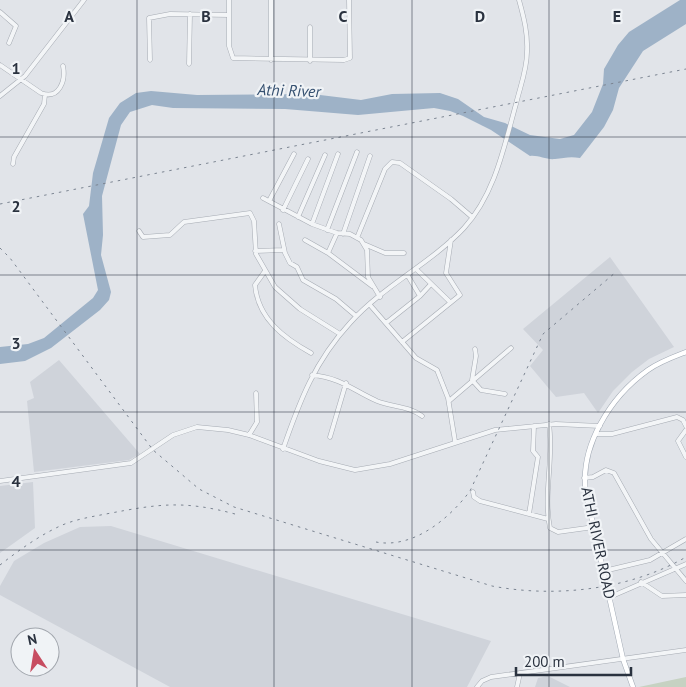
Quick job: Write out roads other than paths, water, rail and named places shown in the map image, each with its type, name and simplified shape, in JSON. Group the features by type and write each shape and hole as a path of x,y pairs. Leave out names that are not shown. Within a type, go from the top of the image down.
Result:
{"main road":[{"name":"ATHI RIVER ROAD","path":"633,687 623,659 584,478 588,455 596,434 619,398 635,381 654,366 686,352"}],"street":[{"path":"0,96 33,67 84,0"},
{"path":"229,0 232,57 310,61 349,59 349,0"},
{"path":"271,0 271,60"},
{"path":"283,448 297,406 312,375 340,334 356,316 451,240 472,217 491,186 510,124 527,54 527,30 519,0"},
{"path":"0,12 16,28 9,44"},
{"path":"150,60 149,18 170,14 229,15"},
{"path":"189,64 190,14"},
{"path":"310,27 310,61"},
{"path":"0,65 45,95 54,94 59,89 63,82 63,66"},
{"path":"13,164 14,157 44,104 45,95"},
{"path":"327,230 356,152"},
{"path":"269,201 294,154"},
{"path":"312,224 338,154"},
{"path":"298,217 325,155"},
{"path":"343,234 370,156"},
{"path":"283,210 308,159"},
{"path":"357,238 384,169 392,162 400,164 472,217"},
{"path":"264,198 283,210 312,224 357,238 364,244 385,253 404,253"},
{"path":"139,231 143,237 170,235 184,222 247,212 252,214 255,250 265,270 284,297 340,334"},
{"path":"278,224 289,262 297,266 305,282 336,299 356,316"},
{"path":"328,254 337,233"},
{"path":"305,240 372,286"},
{"path":"402,342 460,295 446,273 451,240"},
{"path":"364,244 368,253 367,274 372,286 380,297"},
{"path":"255,250 284,250"},
{"path":"416,269 450,302"},
{"path":"265,270 255,286 259,306 280,334 311,353"},
{"path":"408,276 420,296"},
{"path":"386,323 432,284"},
{"path":"370,305 416,358 435,368 449,401 455,441"},
{"path":"449,401 511,348"},
{"path":"472,380 476,356 475,349"},
{"path":"312,375 330,377 346,383 375,400 416,411 422,416"},
{"path":"472,380 481,390 505,394"},
{"path":"330,438 346,383"},
{"path":"249,435 258,422 256,393"},
{"path":"596,434 612,434 677,417 683,420 686,425"},
{"path":"0,481 131,463 173,436 192,427 216,428 249,435 319,461 355,470 390,464 488,431 548,424 600,426"},
{"path":"548,424 551,450 548,519 550,528 555,532 594,527"},
{"path":"529,514 538,457 533,451 534,426"},
{"path":"686,430 678,441 686,457"},
{"path":"584,478 593,477 606,470 614,472 651,539 674,569 686,581"},
{"path":"473,492 474,497 480,501 548,519"},
{"path":"604,572 633,566 662,554 686,538"},
{"path":"610,597 686,564"},
{"path":"641,582 662,596 686,595"},
{"path":"477,687 486,678 686,650"},
{"path":"517,687 520,673"}],"water":[{"path":"680,0 686,0 686,24 643,51 619,88 613,110 604,127 580,158 552,159 530,156 491,130 463,116 434,108 358,115 285,109 173,108 152,105 130,112 121,125 102,196 103,235 101,255 111,292 109,300 100,310 51,348 25,361 0,364 0,347 28,344 44,338 93,298 98,290 83,214 89,206 93,173 109,118 120,103 136,93 151,91 197,95 312,94 361,100 392,94 440,93 458,99 484,117 505,123 530,135 560,139 574,135 592,112 603,84 604,69 618,45 629,32"}],"railway":[{"path":"0,204 686,69"},
{"path":"0,248 10,258 153,450 199,489 234,507 492,586 516,590 566,591 616,584 664,568 686,557"},
{"path":"376,542 390,543 403,541 429,530 452,512 461,502 470,491 543,334 616,272"},
{"path":"0,565 28,544 50,531 69,522 87,518 141,508 170,505 200,507 235,514"}],"water label":[{"name":"Athi River","path":"289,90"}]}
